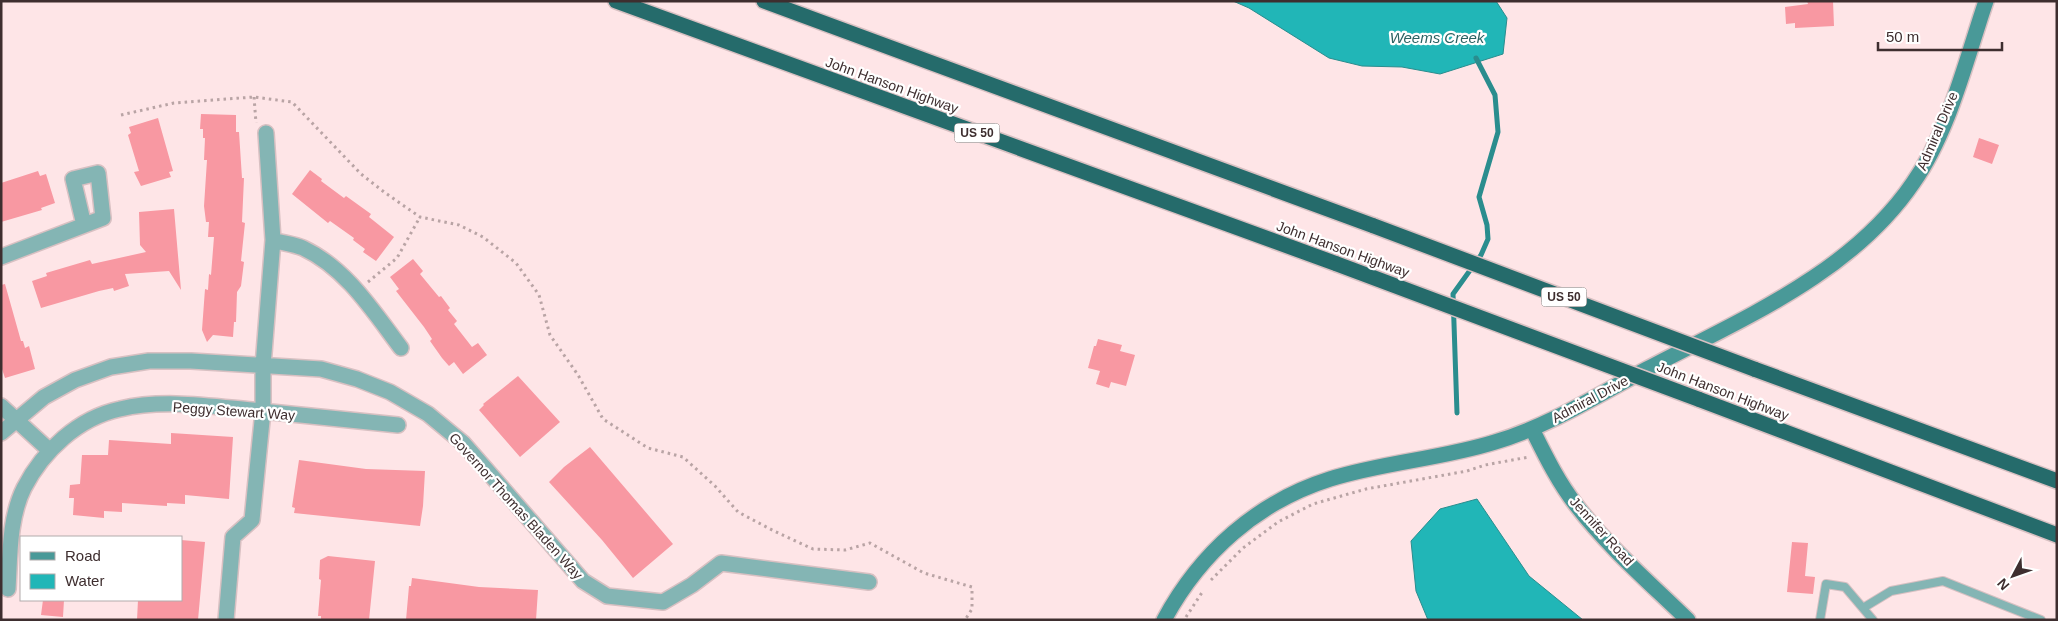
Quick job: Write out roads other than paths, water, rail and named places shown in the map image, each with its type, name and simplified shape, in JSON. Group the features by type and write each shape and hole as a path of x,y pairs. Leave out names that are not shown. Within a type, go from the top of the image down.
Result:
{"highway":[{"name":"John Hanson Highway","path":"616,1 1337,264 2057,535"},
{"name":"US 50","path":"764,1 2057,481"}],"street":[{"name":"Admiral Drive","path":"1164,620 1184,585 1215,548 1257,514 1290,495 1331,478 1456,453 1532,429 1787,294 1834,263 1870,233 1902,199 1927,160 1946,116 1986,1"},
{"path":"226,620 233,537 252,520 263,412 263,366 273,240 266,133"},
{"path":"1,257 84,225"},
{"path":"273,240 302,247 333,266 357,291 401,348"},
{"name":"Governor Thomas Bladen Way","path":"1,433 44,397 75,380 111,367 149,361 191,361 321,369 357,379 390,392 428,414 463,444 583,581 607,596 663,602 692,586 721,562 869,582"},
{"path":"1,406 49,450"},
{"name":"Peggy Stewart Way","path":"8,589 13,522 24,489 49,450 81,424 119,409 147,406 203,406 398,425"},
{"name":"Jennifer Road","path":"1532,429 1562,486 1581,512 1688,620"}],"lane":[{"path":"1863,608 1891,591 1943,581 2041,620"},
{"path":"1820,620 1826,584 1845,587 1873,620"}],"water":[{"name":"Weems Creek","path":"1233,1 1496,1 1507,18 1503,54 1440,74 1402,67 1362,66 1329,58 1249,8"},
{"path":"1477,499 1529,576 1583,620 1428,620 1416,591 1411,541 1440,509"}],"waterway":[{"name":"Weems Creek","path":"1457,413 1453,294 1481,255 1488,239 1487,225 1479,197 1498,132 1495,95 1476,58"}]}
